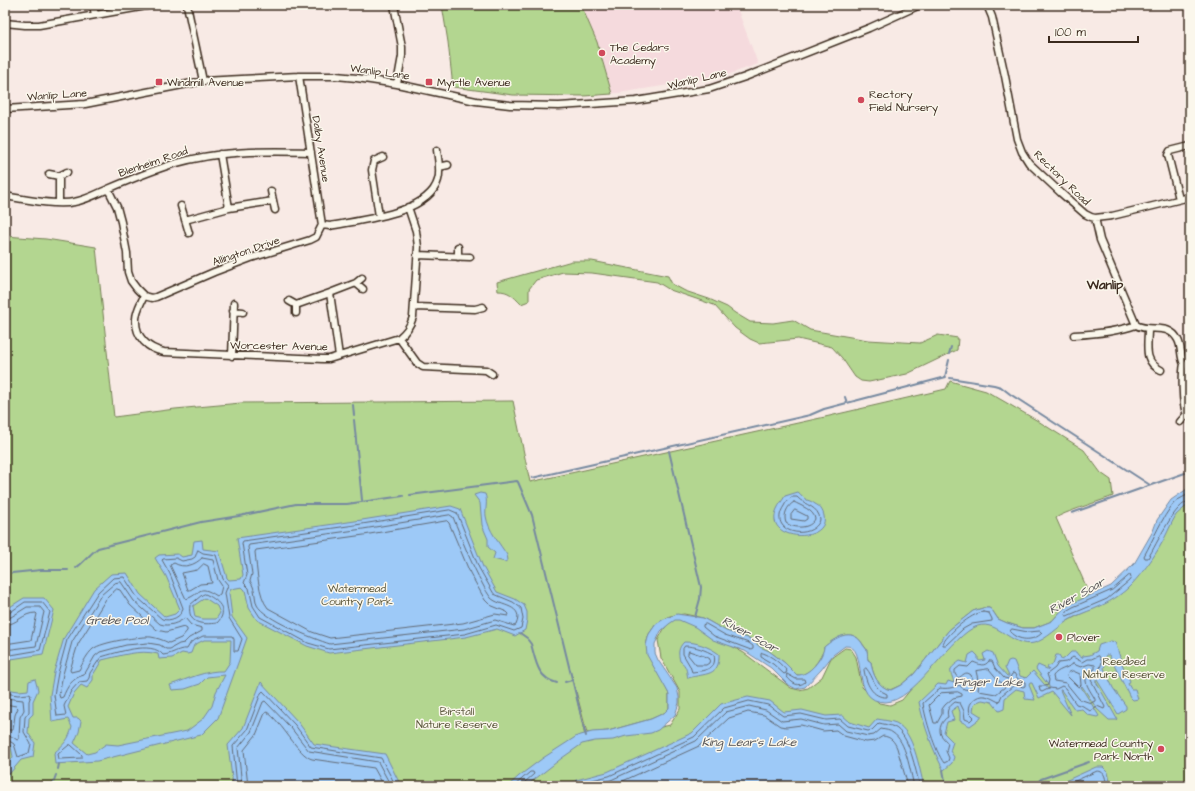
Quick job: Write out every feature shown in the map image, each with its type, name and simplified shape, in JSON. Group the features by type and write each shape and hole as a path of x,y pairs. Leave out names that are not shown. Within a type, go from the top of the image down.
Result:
{"street":[{"path":"93,5 95,15"},
{"path":"5,23 39,25 152,5"},
{"path":"187,5 203,81"},
{"path":"394,5 402,47 402,56 397,84"},
{"name":"Wanlip Lane","path":"5,108 85,104 203,81 299,76 336,76 397,84 476,101 510,105 559,106 624,102 709,89 745,77 840,40 920,5"},
{"name":"Rectory Road","path":"987,5 992,17 1017,139 1022,152 1029,163 1085,214 1095,218 1112,216 1190,196"},
{"name":"Dalby Avenue","path":"299,76 322,225"},
{"path":"1179,199 1168,155 1170,151 1190,146"},
{"path":"322,225 330,226 379,216 408,208 430,195 438,180 439,167 436,150"},
{"name":"Blenheim Road","path":"5,196 58,202 74,202 146,173 173,164 220,154 250,151 311,152"},
{"path":"220,154 229,208"},
{"path":"367,157 374,161"},
{"path":"374,161 383,157"},
{"path":"374,161 372,170 379,216"},
{"path":"439,167 448,166"},
{"path":"50,174 59,176 67,172"},
{"path":"58,202 59,176"},
{"path":"108,189 121,222 126,247 128,272 131,281 144,296"},
{"path":"271,191 275,210"},
{"path":"185,220 229,208 273,201"},
{"path":"181,206 189,233"},
{"path":"408,208 416,231 418,247 414,307 410,326 399,338 417,363 424,367 486,370 492,374"},
{"path":"1095,218 1100,240 1136,325"},
{"name":"Allington Drive","path":"144,296 156,298 214,272 251,258 310,240 316,237 322,225"},
{"path":"458,247 458,257"},
{"path":"417,255 470,257"},
{"path":"289,301 296,305 356,283 362,278"},
{"path":"356,283 363,289"},
{"path":"330,293 339,356"},
{"name":"Worcester Avenue","path":"144,296 137,313 136,327 144,342 150,347 164,352 329,359 399,338"},
{"path":"232,356 234,303"},
{"path":"296,305 296,313"},
{"path":"414,307 475,309 483,307"},
{"path":"475,309 476,316"},
{"path":"233,311 243,312"},
{"path":"1074,335 1092,334 1136,325 1148,329 1166,329 1176,336 1180,346 1182,361 1187,365 1183,378 1184,408 1188,415 1180,422"},
{"path":"1148,329 1149,360 1154,367 1161,370"},
{"path":"1142,362 1149,360"},
{"path":"486,370 488,363"}],"shaded area":[{"name":"The Cedars Academy","path":"442,5 736,5 758,64 724,76 619,93 584,96 513,95 456,88 453,87"}],"green space":[{"path":"442,5 581,5 597,42 612,94 584,96 513,95 453,87"},
{"name":"Watermead Country Park","path":"5,236 46,239 96,247 114,417 175,409 241,403 513,401 530,482 946,389 950,381 986,391 1084,450 1101,473 1111,480 1113,496 1056,518 1089,593 1087,597 1064,608 1052,621 1034,628 1023,628 998,619 989,608 973,611 949,630 914,674 901,685 890,690 882,686 876,679 871,662 868,660 866,649 858,638 853,636 843,636 828,644 824,647 822,654 814,667 802,675 797,675 785,663 769,651 760,647 751,639 726,631 703,618 684,614 670,616 656,624 649,634 646,645 669,694 669,708 664,713 651,719 608,731 587,733 572,676 586,741 631,734 670,725 680,709 680,692 661,658 658,640 664,629 672,620 681,618 744,653 791,688 799,690 808,688 822,677 831,658 845,648 851,649 856,657 862,687 879,703 890,705 902,700 943,650 976,622 985,622 1030,642 1116,596 1171,513 1190,499 1190,786 5,786"},
{"path":"572,261 592,261 668,276 672,284 685,291 727,307 750,322 773,323 793,320 810,330 868,340 920,343 938,335 958,338 957,350 907,374 869,382 861,381 855,377 842,358 832,347 798,339 759,343 750,339 735,328 714,305 670,290 657,282 592,273 563,272 536,280 529,289 529,301 521,304 508,293 498,291 497,282"}],"water":[{"path":"1190,487 1190,503 1176,515 1161,544 1147,566 1132,584 1119,595 1099,607 1072,618 1043,639 1034,643 1026,644 1018,641 989,626 981,625 973,628 963,635 908,692 897,699 886,702 874,700 867,693 863,684 857,654 852,648 845,646 833,655 805,687 796,689 787,684 771,668 745,651 713,640 695,627 679,620 675,620 661,631 655,644 655,653 677,688 679,703 675,715 658,730 651,733 582,744 526,786 508,786 543,758 577,736 592,732 608,731 651,719 664,713 669,708 669,694 647,655 646,645 649,634 656,624 664,619 677,614 703,618 726,631 751,639 760,647 769,651 785,663 797,675 806,673 815,666 824,647 828,644 843,636 853,636 858,638 866,649 868,660 871,662 876,679 886,689 891,690 901,685 914,674 949,630 973,611 989,608 998,619 1007,623 1023,628 1034,628 1052,621 1064,608 1071,604 1111,586 1134,564 1153,531 1157,520 1171,500"},
{"path":"798,492 818,506 824,516 823,525 817,531 808,535 787,533 779,528 775,520 777,509 785,496"},
{"path":"480,493 485,494 487,521 495,537 507,555 508,560 505,562 493,559 495,553 488,547 488,539 482,525 480,503 474,495"},
{"name":"Grebe Pool","path":"451,506 460,509 483,567 497,592 515,599 524,605 527,612 525,630 515,636 497,629 466,637 329,653 307,646 257,620 249,608 245,590 242,587 231,589 229,593 232,617 247,638 218,718 201,735 97,761 55,764 54,753 66,742 72,727 68,719 52,722 50,695 54,672 64,638 94,589 111,574 127,573 140,594 165,617 175,614 180,609 166,576 155,558 159,555 178,554 182,557 192,555 194,541 202,540 203,549 219,551 227,578 229,580 241,579 243,575 237,538","holes":["205,598 217,606 220,613 216,619 203,619 195,617 193,606","204,640 231,640 230,662 224,671 204,673 170,685 172,690 185,689 200,684 207,677 225,675 216,692 212,706 203,719 187,731 118,745 106,744 95,752 87,754 74,743 79,732 81,721 78,718 73,718 68,707 74,693 81,685 87,688 93,680 93,675 102,660 144,652 158,654 159,659 172,658 182,653 191,653 194,645"]},
{"path":"24,598 44,598 54,610 43,654 5,660 5,610"},
{"name":"Finger Lake","path":"1111,641 1115,642 1124,669 1130,681 1128,684 1131,689 1135,689 1138,699 1133,700 1130,697 1109,655 1106,655 1104,658 1107,663 1104,668 1113,688 1126,706 1126,709 1118,714 1097,680 1095,680 1117,719 1116,720 1109,720 1097,709 1082,686 1081,687 1099,716 1088,715 1082,709 1075,710 1060,690 1071,715 1052,692 1039,698 1032,683 1030,683 1029,685 1035,700 1025,699 1024,691 1016,689 1005,698 1004,709 999,711 992,702 982,700 977,702 974,705 973,711 981,716 981,718 970,726 960,721 958,706 951,711 954,720 947,722 944,733 953,742 950,751 954,757 952,763 944,770 943,769 929,737 919,702 938,684 946,685 948,681 954,683 951,669 956,664 960,661 967,663 969,655 974,652 978,656 978,660 985,660 983,654 988,651 993,653 998,666 1007,676 1009,676 1005,668 1008,661 1011,660 1014,661 1020,676 1026,678 1033,671 1049,690 1049,686 1036,669 1038,665 1049,670 1047,667 1053,664 1056,655 1059,655 1062,660 1071,652 1076,652 1082,658 1083,656 1090,655 1097,651 1099,645"},
{"path":"684,642 702,645 719,654 717,667 710,673 688,678 686,668 680,661 679,656 679,651"},
{"path":"35,679 38,690 33,701 33,714 29,718 28,733 35,743 33,757 21,760 5,779 5,768 13,757 11,746 5,745 5,689 19,691 28,690 29,681"},
{"path":"261,682 298,722 314,744 385,754 401,786 233,786 228,745 243,728"},
{"name":"King Lear's Lake","path":"748,697 770,701 784,712 802,710 826,716 842,715 850,722 869,728 877,719 896,723 907,734 915,751 924,786 570,786 576,780 607,772 692,733 721,704"},
{"path":"1096,767 1103,767 1108,772 1111,786 1054,786"}],"waterway":[{"path":"949,354 951,347"},
{"path":"945,377 949,360"},
{"path":"532,478 810,415 824,409 946,377"},
{"path":"950,378 1001,387 1150,485"},
{"path":"845,397 847,403"},
{"path":"353,405 354,415"},
{"path":"354,420 362,500"},
{"path":"669,451 701,587 700,599 695,617"},
{"path":"1072,513 1185,473"},
{"path":"410,495 518,482 532,515 586,736"},
{"path":"76,568 98,548 201,522 296,504 347,504 403,496"},
{"path":"12,573 41,570 68,570"},
{"path":"520,633 527,638"},
{"path":"528,640 531,644 538,668 541,673 550,681 557,683"},
{"path":"565,682 572,680"},
{"path":"1034,786 1041,779 1089,762"},
{"path":"58,769 59,764"},
{"path":"943,770 946,786"},
{"path":"52,786 56,775"}],"place":[{"name":"The Cedars Academy","path":"602,53"},
{"name":"Windmill Avenue","path":"159,82"},
{"name":"Myrtle Avenue","path":"429,82"},
{"name":"Rectory Field Nursery","path":"861,100"},
{"name":"Plover","path":"1059,637"},
{"name":"Watermead Country Park North","path":"1161,749"}],"district":[{"name":"Wanlip","path":"1105,285"}],"water label":[{"name":"River Soar","path":"1077,596"},
{"name":"River Soar","path":"750,635"}],"park label":[{"name":"Reedbed Nature Reserve","path":"1124,667"},
{"name":"Birstall Nature Reserve","path":"457,717"}]}
